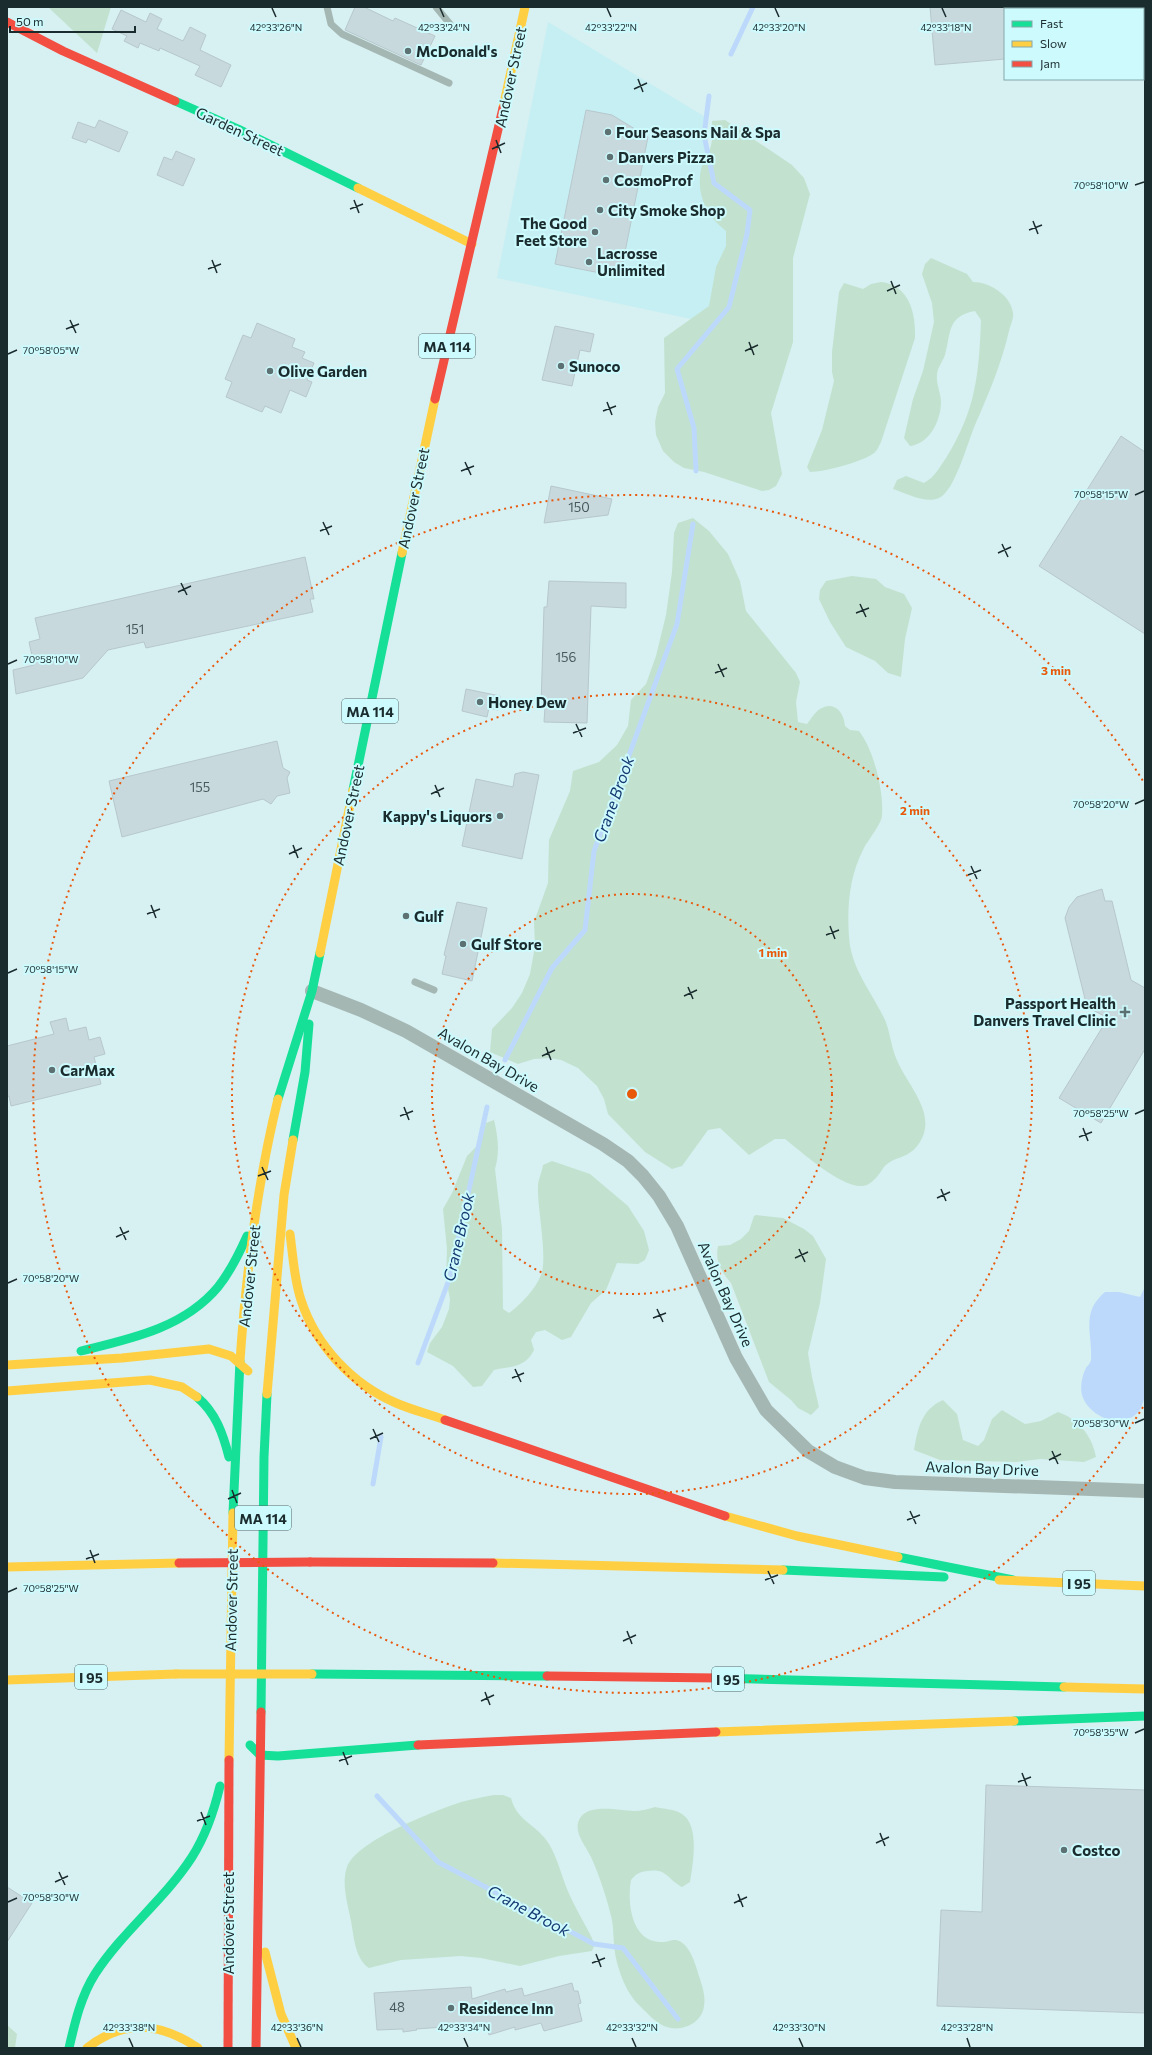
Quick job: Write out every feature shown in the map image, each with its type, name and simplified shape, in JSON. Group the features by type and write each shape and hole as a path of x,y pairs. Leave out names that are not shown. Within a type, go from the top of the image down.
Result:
{"main road":[{"name":"Andover Street","path":"256,2048 263,1501 266,1421 284,1195 305,1072 312,991 417,478 445,353 472,244 525,7"},
{"name":"Garden Street","path":"7,22 63,51 238,129 472,244"},
{"name":"Andover Street","path":"228,2048 228,1742 233,1475 240,1362 256,1216 278,1101 292,1048 312,991"},
{"path":"284,1195 301,1301 311,1325 323,1346 338,1365 356,1380 375,1392 396,1403 746,1523 797,1536 1013,1580"},
{"path":"39,1362 170,1325 190,1314 215,1292 231,1269 256,1216"},
{"path":"7,1365 122,1358 209,1349 222,1351 240,1362 252,1375 254,1381"},
{"path":"7,1391 150,1380 169,1382 188,1389 204,1403 218,1421 227,1445 233,1475"},
{"path":"258,1393 266,1421"},
{"name":"I 95","path":"7,1568 310,1562 474,1562 706,1567 1145,1586"},
{"name":"I 95","path":"7,1680 176,1674 312,1674 673,1677 1145,1689"},
{"path":"229,1687 240,1726"},
{"path":"245,1736 250,1746 260,1755 299,1755 437,1743 1145,1716"},
{"path":"69,2048 85,1991 94,1975 120,1939 175,1878 202,1839 215,1810 228,1742"},
{"path":"257,1890 262,1937 268,1968 284,2021 296,2048"},
{"path":"87,2048 106,2035 121,2028 142,2026 164,2029 182,2036 198,2048"}],"street":[{"name":"Avalon Bay Drive","path":"312,991 361,1010 406,1031 603,1144 628,1161 643,1176 659,1196 677,1226 736,1358 766,1410 808,1450 828,1463 865,1478 895,1482 1145,1491"}],"lane":[{"path":"327,7 331,24 342,34 449,83"},
{"path":"436,7 450,24"},
{"path":"415,982 434,990"}],"shaded area":[{"path":"548,22 707,118 704,135 714,183 750,210 715,324 497,278"},
{"path":"1145,1287 1145,1397 1139,1411 1132,1417 1115,1421 1106,1419 1098,1415 1085,1403 1081,1392 1083,1374 1091,1360 1090,1316 1097,1300 1105,1292 1119,1292 1140,1297"}],"green space":[{"path":"48,7 111,7 97,53"},
{"path":"725,120 792,165 804,178 810,194 793,258 793,342 771,413 782,474 776,486 769,490 762,491 704,472 684,468 674,462 663,451 656,435 655,422 658,407 665,393 664,338 709,306 716,267 726,246 726,231 708,211 701,196 700,187 701,169 711,146 712,121"},
{"path":"931,258 967,274 973,282 986,284 1004,295 1011,306 1013,315 1006,343 990,390 956,476 945,494 934,500 928,500 893,489 897,480 906,476 924,483 928,481 939,469 956,441 964,424 974,391 979,358 981,320 975,311 966,313 955,321 950,333 945,355 937,372 937,382 941,402 939,417 933,430 923,441 910,446 904,438 913,399 923,371 934,322 932,303 922,274 925,264"},
{"path":"881,282 891,284 898,288 909,302 914,319 915,338 881,442 876,451 871,455 855,462 816,472 810,472 807,467 822,430 834,381 832,372 832,352 839,292 844,283 863,289 871,284"},
{"path":"693,518 709,531 728,554 740,581 746,611 796,673 800,682 796,702 798,722 807,724 820,709 830,706 834,707 843,716 845,726 850,730 859,731 869,749 877,772 880,784 882,816 858,860 852,882 848,915 849,937 854,960 858,970 885,1020 896,1058 923,1110 925,1131 916,1148 907,1155 888,1163 879,1175 867,1185 858,1186 836,1177 824,1170 785,1139 775,1139 749,1155 720,1128 708,1130 682,1166 672,1169 645,1152 608,1114 604,1099 597,1086 578,1068 561,1060 549,1058 534,1059 518,1064 490,1052 492,1029 512,1008 522,993 530,974 535,946 534,922 548,883 549,840 570,791 573,771 599,762 617,745 628,726 631,700 646,684 656,656 666,615 672,572 674,533 678,523"},
{"path":"852,576 876,579 885,587 904,594 912,608 905,639 901,677 888,673 875,661 846,647 830,622 819,599 820,590 826,581"},
{"path":"494,1120 498,1144 498,1157 495,1169 502,1229 503,1309 509,1313 518,1305 531,1291 541,1275 543,1267 543,1245 538,1184 543,1165 552,1161 590,1174 628,1206 644,1231 649,1250 645,1260 638,1264 617,1263 606,1290 591,1303 571,1337 562,1340 545,1330 536,1332 531,1340 534,1350 526,1360 512,1367 494,1370 482,1386 473,1387 453,1366 427,1352 430,1343 442,1327 449,1309 450,1299 446,1279 447,1249 443,1209 452,1193 467,1156 481,1142 486,1123"},
{"path":"754,1216 783,1218 804,1229 813,1236 826,1259 820,1303 808,1353 819,1407 811,1415 798,1408 791,1400 769,1382 731,1283 724,1274 718,1262 718,1246 730,1245 741,1239 749,1231"},
{"path":"943,1400 957,1414 963,1440 978,1446 984,1440 992,1419 1002,1410 1025,1424 1041,1421 1058,1412 1072,1419 1083,1429 1091,1442 1096,1457 1084,1462 1041,1459 1015,1462 940,1460 914,1450 919,1427 925,1414"},
{"path":"494,1795 503,1795 511,1798 514,1806 522,1818 539,1832 549,1844 557,1860 570,1895 592,1938 594,1946 592,1951 559,1956 520,1966 481,1958 461,1956 401,1960 369,1968 364,1964 356,1947 345,1887 345,1874 347,1867 354,1857 365,1847 381,1837 416,1819 461,1802"},
{"path":"655,1807 679,1812 688,1819 694,1846 693,1866 690,1882 682,1887 663,1872 654,1870 636,1875 631,1880 630,1889 633,1919 637,1928 643,1935 651,1940 661,1942 676,1940 681,1942 688,1948 693,1958 704,1995 702,2012 695,2022 677,2028 664,2026 652,2018 636,2002 627,1989 616,1960 612,1920 606,1896 578,1828 580,1818 585,1813 598,1809 637,1811"},
{"path":"7,2025 17,2034 15,2048 7,2048"}],"building":[{"name":"McDonald's","path":"355,7 364,7 393,21 395,18 435,36 421,65 345,30"},
{"path":"930,7 1005,7 1004,59 935,65"},
{"path":"121,10 146,22 150,13 162,19 157,29 183,41 190,27 206,35 200,50 231,65 221,87 195,75 200,66 160,48 159,51 140,43 138,48 124,41 127,36 112,29"},
{"path":"586,110 612,115 648,137 620,277 555,264"},
{"path":"99,120 128,132 119,152 88,139 86,143 72,138 78,122 95,128"},
{"path":"176,151 195,159 183,186 157,175 164,157 172,160"},
{"name":"Olive Garden","path":"257,323 295,339 292,347 305,352 302,358 314,363 307,380 312,382 306,397 290,390 281,413 265,406 262,412 226,397 232,382 225,379 243,335 251,338"},
{"name":"Sunoco","path":"555,326 594,334 590,352 580,350 572,386 542,380"},
{"path":"1121,436 1145,452 1145,634 1039,566"},
{"path":"551,486 612,499 608,515 544,523"},
{"path":"305,557 314,599 310,599 313,612 146,648 144,642 108,650 83,678 16,694 13,670 34,665 29,642 40,639 35,618"},
{"path":"549,581 626,583 626,608 591,606 587,723 544,722 545,707 541,706 544,607 547,607"},
{"name":"Honey Dew","path":"466,689 500,696 498,710 489,708 487,717 462,711"},
{"path":"277,741 283,768 290,772 287,778 290,793 277,796 271,804 263,799 122,837 109,781"},
{"name":"Kappy's Liquors","path":"523,772 539,775 522,859 462,846 476,779 513,787 515,774"},
{"path":"1102,889 1105,901 1112,901 1131,980 1145,988 1145,1049 1101,1123 1059,1098 1108,1018 1087,1007 1065,918 1069,907 1077,897"},
{"name":"Gulf Store","path":"457,902 487,908 472,981 442,974 446,956 444,955"},
{"name":"CarMax","path":"66,1018 69,1031 86,1027 89,1040 100,1037 105,1054 94,1057 101,1084 11,1106 9,1096 7,1097 7,1046 54,1034 50,1022"},
{"name":"Costco","path":"986,1785 1145,1790 1145,2013 937,2006 941,1910 982,1912"},
{"path":"7,1887 32,1903 7,1942"},
{"path":"572,1983 574,1991 578,1991 581,2003 578,2004 582,2021 544,2031 541,2023 515,2030 515,2027 489,2035 486,2024 416,2029 417,2030 403,2032 403,2029 377,2030 374,1993 471,1987 472,1999 505,1989 506,1992 522,1988 524,1996"}],"waterway":[{"name":"Crane Brook","path":"731,54 753,7"},
{"name":"Crane Brook","path":"696,471 694,428 677,369 729,307 747,234 750,210 714,183 704,135 709,96"},
{"name":"Crane Brook","path":"505,1060 552,968 585,930 594,851 677,624 693,524"},
{"name":"Crane Brook","path":"418,1363 450,1277 487,1107"},
{"name":"Crane Brook","path":"373,1484 381,1437"},
{"name":"Crane Brook","path":"377,1796 438,1862 594,1944 623,1948 678,2019"}],"traffic: fast":[{"path":"175,101 238,129 358,188"},
{"path":"353,790 402,553"},
{"path":"278,1099 312,991 320,953"},
{"path":"293,1140 305,1072 309,1024"},
{"path":"81,1351 118,1342 155,1330 189,1313 218,1287 234,1263 247,1236"},
{"path":"233,1513 240,1361"},
{"path":"261,1712 264,1457 267,1394"},
{"path":"197,1397 204,1403 218,1424 229,1457"},
{"path":"898,1557 1013,1580"},
{"path":"783,1570 944,1577"},
{"path":"312,1674 547,1676"},
{"path":"718,1678 1064,1687"},
{"path":"1014,1721 1145,1716"},
{"path":"250,1745 260,1755 278,1756 418,1745"},
{"path":"69,2048 79,2010 90,1982 118,1943 169,1887 192,1857 209,1823 220,1786"}],"traffic: slow":[{"path":"503,108 525,7"},
{"path":"358,188 472,244"},
{"path":"402,553 435,399"},
{"path":"320,953 353,790"},
{"path":"240,1361 253,1229 264,1164 278,1099"},
{"path":"267,1394 284,1195 293,1140"},
{"path":"290,1234 295,1276 301,1300 316,1333 326,1348 351,1374 380,1395 396,1403 445,1420"},
{"path":"7,1365 122,1358 209,1349 231,1356 248,1371"},
{"path":"7,1391 150,1380 182,1387 197,1397"},
{"path":"229,1760 233,1513"},
{"path":"725,1516 797,1536 898,1557"},
{"path":"7,1567 179,1563"},
{"path":"493,1563 783,1570"},
{"path":"999,1580 1145,1586"},
{"path":"7,1680 176,1674"},
{"path":"176,1674 312,1674"},
{"path":"1064,1687 1145,1689"},
{"path":"716,1732 1014,1721"},
{"path":"265,1952 281,2014 296,2048"},
{"path":"87,2048 115,2032 128,2028 142,2027 170,2033 184,2039 198,2048"}],"traffic: jam":[{"path":"7,22 63,51 175,101"},
{"path":"435,399 503,108"},
{"path":"445,1420 725,1516"},
{"path":"310,1562 493,1563"},
{"path":"179,1563 310,1562"},
{"path":"547,1676 718,1678"},
{"path":"256,2048 261,1712"},
{"path":"418,1745 716,1732"},
{"path":"228,2048 229,1760"}],"place":[{"name":"McDonald's","path":"408,51"},
{"name":"Four Seasons Nail & Spa","path":"608,132"},
{"name":"Danvers Pizza","path":"610,157"},
{"name":"CosmoProf","path":"606,180"},
{"name":"City Smoke Shop","path":"600,210"},
{"name":"The Good Feet Store","path":"595,232"},
{"name":"Lacrosse Unlimited","path":"589,262"},
{"name":"Sunoco","path":"561,366"},
{"name":"Olive Garden","path":"270,371"},
{"name":"Honey Dew","path":"480,702"},
{"name":"Kappy's Liquors","path":"500,816"},
{"name":"Gulf","path":"406,916"},
{"name":"Gulf Store","path":"463,944"},
{"name":"Passport Health Danvers Travel Clinic","path":"1125,1012"},
{"name":"CarMax","path":"52,1070"},
{"name":"Costco","path":"1064,1850"},
{"name":"Residence Inn","path":"451,2008"}]}
